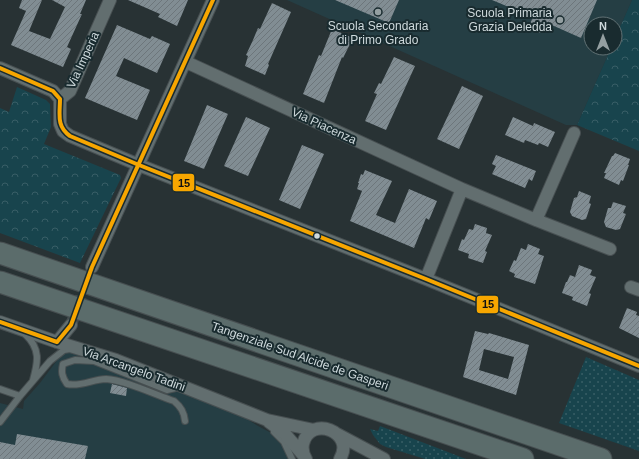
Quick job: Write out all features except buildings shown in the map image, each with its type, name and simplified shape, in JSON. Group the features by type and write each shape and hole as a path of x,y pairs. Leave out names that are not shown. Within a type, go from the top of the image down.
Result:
{"highway":[{"name":"Tangenziale Sud Alcide de Gasperi","path":"0,253 601,459"},
{"path":"0,282 523,459"}],"street":[{"name":"Via Imperia","path":"110,0 70,91 60,99 60,124 63,131 70,136 139,165"},
{"path":"92,267 213,0"},
{"name":"Via Piacenza","path":"186,62 462,189 610,249"},
{"path":"0,68 53,91 60,99"},
{"path":"536,220 574,133"},
{"path":"139,165 426,279 639,366"},
{"path":"426,279 462,189"},
{"name":"Via Arcangelo Tadini","path":"0,322 57,342 116,360 266,420 314,430 323,428 329,429 384,459"},
{"path":"57,342 71,325"},
{"name":"Via Arcangelo Tadini","path":"266,420 284,434 302,458"},
{"path":"302,458 304,439 314,430"},
{"path":"337,434 341,440 343,448 340,459"},
{"name":"Via Arcangelo Tadini","path":"379,459 384,459"}],"lane":[{"path":"21,330 32,341 36,349 37,368 33,382"},
{"path":"0,422 20,396 58,354 64,350 76,348"},
{"path":"183,386 166,390 94,361 68,361 63,364 61,370 62,378 67,384 75,386 94,380 115,380 174,401 184,414 185,421"},
{"path":"0,389 20,396"},
{"path":"240,409 271,429 302,458"}],"shaded area":[{"path":"287,0 632,0 623,20 623,16 583,16 583,56 607,56 577,125 566,125"},
{"path":"80,352 230,408 275,435 281,441 289,456 296,459 0,459 0,403 23,409 24,401 58,359 66,353"}],"green space":[{"path":"632,0 639,0 639,151 577,125 607,56 623,56 623,20"},
{"path":"17,87 46,100 50,104 51,127 44,144 120,175 121,178 80,263 0,233 0,108 9,112"},
{"path":"586,357 639,380 639,451 559,423"},
{"path":"380,426 466,459 425,459 386,447 380,444 370,429 378,431"}],"tunnel":[{"path":"71,325 88,278"}],"transit line":[{"name":"15","path":"57,342 71,325 92,267 213,0"},
{"name":"15","path":"0,68 53,91 60,99"},
{"name":"15","path":"60,99 59,115 61,124 70,136 639,366"},
{"name":"15","path":"0,322 57,342"}],"place":[{"name":"Scuola Secondaria di Primo Grado","path":"378,12"},
{"name":"Scuola Primaria Grazia Deledda","path":"560,20"}]}
